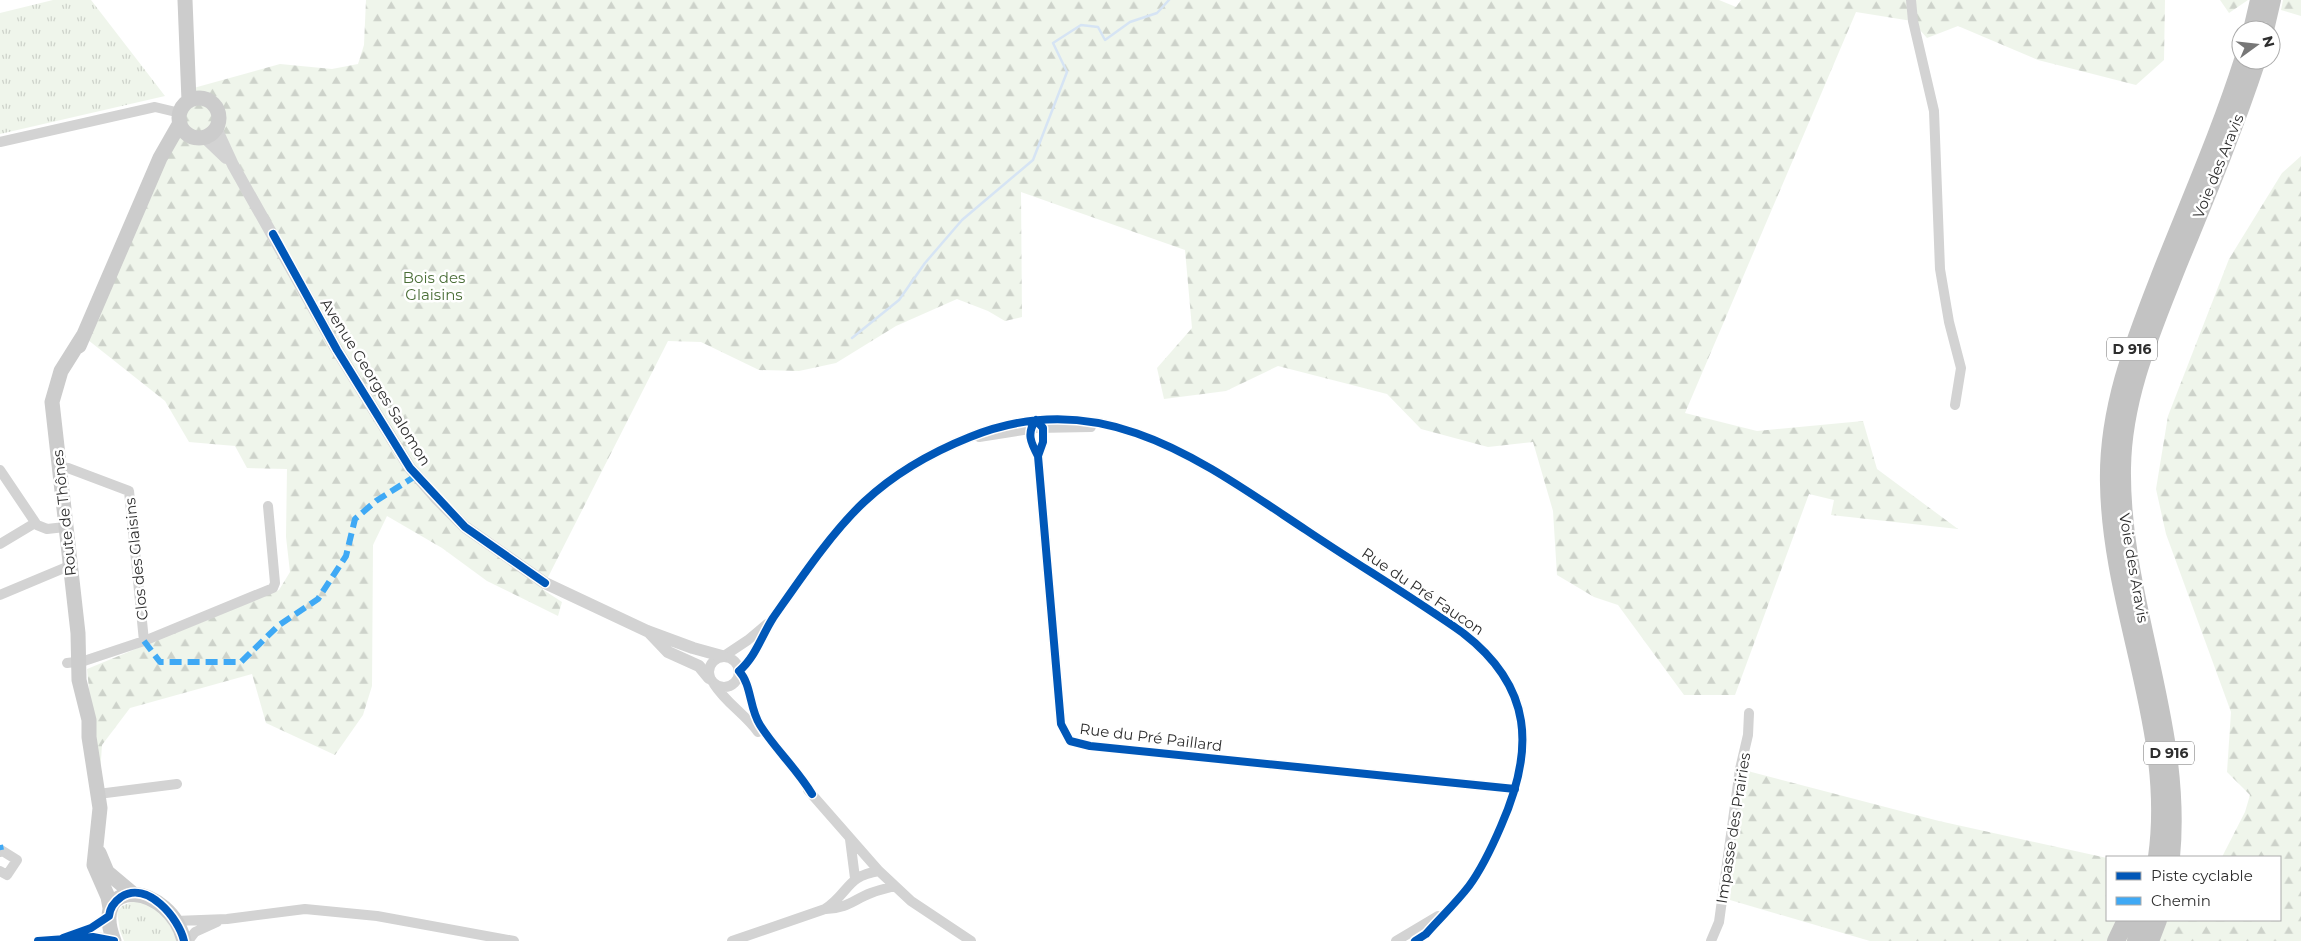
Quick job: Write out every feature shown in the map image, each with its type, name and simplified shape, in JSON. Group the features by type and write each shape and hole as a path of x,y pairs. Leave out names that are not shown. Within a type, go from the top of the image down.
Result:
{"highway":[{"path":"2254,20 2259,0"},
{"path":"2267,20 2272,0"},
{"name":"Voie des Aravis","path":"2157,856 2159,788 2154,744 2120,578 2111,522 2108,467 2112,426 2122,380 2138,331 2219,129 2240,70"},
{"name":"Voie des Aravis","path":"2171,856 2173,800 2169,753 2126,536 2122,468 2124,432 2128,408 2145,350 2224,154 2253,70"},
{"path":"2145,856 2152,809 2154,744"},
{"path":"2116,941 2126,921"},
{"path":"2136,941 2144,921"},
{"path":"2150,941 2158,921"}],"main road":[{"path":"185,0 188,109 182,129 204,134 219,118 216,108 210,101 188,109"},
{"name":"Route de Thônes","path":"114,940 108,897 94,865 100,808 89,737 70,686 73,601 52,402 61,371 83,336 160,158 188,109"},
{"name":"Route de Thônes","path":"152,178 176,146 204,134"},
{"name":"Route de Thônes","path":"96,841 107,872 132,893"},
{"path":"110,912 120,898 132,893 153,899 175,921 184,941"}],"street":[{"path":"1911,0 1912,21 1934,111 1940,270 1949,322 1961,368 1955,405"},
{"path":"0,142 155,107 188,109"},
{"name":"Avenue Georges Salomon","path":"204,134 233,165 337,350 410,468 437,499 465,527 545,583 647,630 693,648 723,656"},
{"name":"Rue du Pré Faucon","path":"739,671 746,664 772,620 845,522 865,501 918,461 970,437 1036,425 1104,426 1153,438 1201,461 1475,642 1492,659 1504,676 1521,720 1524,756 1515,789 1500,828 1478,873 1426,934 1415,941"},
{"name":"Rue du Pré Paillard","path":"1036,425 1043,442 1038,456 1061,724 1070,741 1090,746 1515,789"},
{"name":"Clos des Glaisins","path":"60,467 68,468 130,491 144,641"},
{"path":"0,470 35,523 43,528 65,527"},
{"name":"Clos des Glaisins","path":"72,662 144,641 273,588 275,583 268,506"},
{"path":"0,544 35,523"},
{"path":"0,595 69,566"},
{"name":"Rue du Pré Faucon","path":"723,656 748,640 772,620"},
{"name":"Avenue Georges Salomon","path":"647,630 668,652 699,666 712,681"},
{"path":"812,794 799,772 761,726 752,710 746,680 739,671 736,662 723,656 715,659 710,665 712,681 725,699 748,718 793,776 812,794 879,871 911,901 971,941"},
{"path":"712,681 722,687 730,686 737,680 739,671"},
{"name":"Impasse des Prairies","path":"1711,941 1719,922 1740,770 1748,735 1749,713"},
{"path":"98,794 177,784"},
{"path":"850,839 854,878"},
{"path":"0,852 1,850 17,860 7,875 0,870"},
{"path":"825,909 837,901 854,878 865,873 879,871"},
{"path":"869,894 879,871"},
{"path":"732,941 825,909 854,903 869,894 895,886"},
{"path":"175,921 228,919 305,909 377,916 514,941"},
{"path":"63,938 90,928 110,912"},
{"name":"Rue du Pré Faucon","path":"1396,941 1446,912"},
{"path":"188,941 195,932 205,926 228,919"},
{"path":"38,941 63,938 114,940"}],"green space":[{"path":"53,0 91,0 165,96 0,134 0,13"},
{"name":"Bois des Glaisins","path":"366,0 1719,0 1736,7 1741,0 2165,0 2164,60 2136,85 2038,60 1958,26 1927,38 1912,21 1856,12 1685,413 1757,431 1863,421 1877,469 1958,529 1831,515 1834,500 1809,494 1735,695 1684,695 1618,605 1594,597 1557,575 1553,511 1533,442 1488,447 1421,429 1387,394 1278,366 1226,391 1164,399 1157,368 1192,328 1185,250 1021,192 1022,317 1005,321 988,311 957,299 896,326 836,363 799,371 759,370 701,342 668,341 542,589 562,602 558,616 487,581 442,548 387,516 373,545 372,686 363,715 335,755 266,723 252,674 130,708 102,745 99,789 87,669 279,590 290,572 286,537 287,469 247,468 235,446 189,442 165,401 83,336 190,89 280,64 332,69 358,64 364,45"},
{"path":"2220,0 2248,0 2229,13"},
{"path":"2283,0 2301,0 2301,16 2281,10"},
{"path":"2301,156 2301,941 1870,941 1730,900 1740,769 1939,821 2106,858 2106,921 2281,921 2281,856 2223,856 2245,812 2250,795 2227,772 2231,712 2166,534 2156,489 2168,416 2229,259 2282,173"},
{"path":"137,900 151,905 162,915 175,934 177,941 124,941 120,931 117,912 122,906"}],"waterway":[{"path":"852,338 899,300 925,263 962,220 1033,160 1067,72 1053,43 1081,25 1098,27 1105,40 1130,22 1157,13 1169,0"}],"marked path":[{"path":"144,641 160,662 241,662 279,625 318,599 346,556 355,519 376,501 417,475"},
{"path":"0,845 1,850"}],"cycle path":[{"path":"273,234 337,350 410,468 465,527 545,583"},
{"path":"812,794 760,725 756,718 746,683 739,671 750,660 773,618 828,543 852,514 888,482 927,457 955,443 1018,423 1063,419 1106,425 1148,437 1188,456 1227,478 1463,633 1486,654 1503,675 1515,697 1521,721 1522,745 1519,771 1512,798 1491,849 1474,879 1426,934 1415,941"},
{"path":"1038,456 1043,442 1043,428 1036,420 1030,434 1033,447 1038,456 1061,724 1070,741 1090,746 1515,789"},
{"path":"63,938 91,928 109,916 111,907 121,897 131,893 141,893 151,897 169,912 176,922 184,941"},
{"path":"38,941 93,937 114,941"}]}
